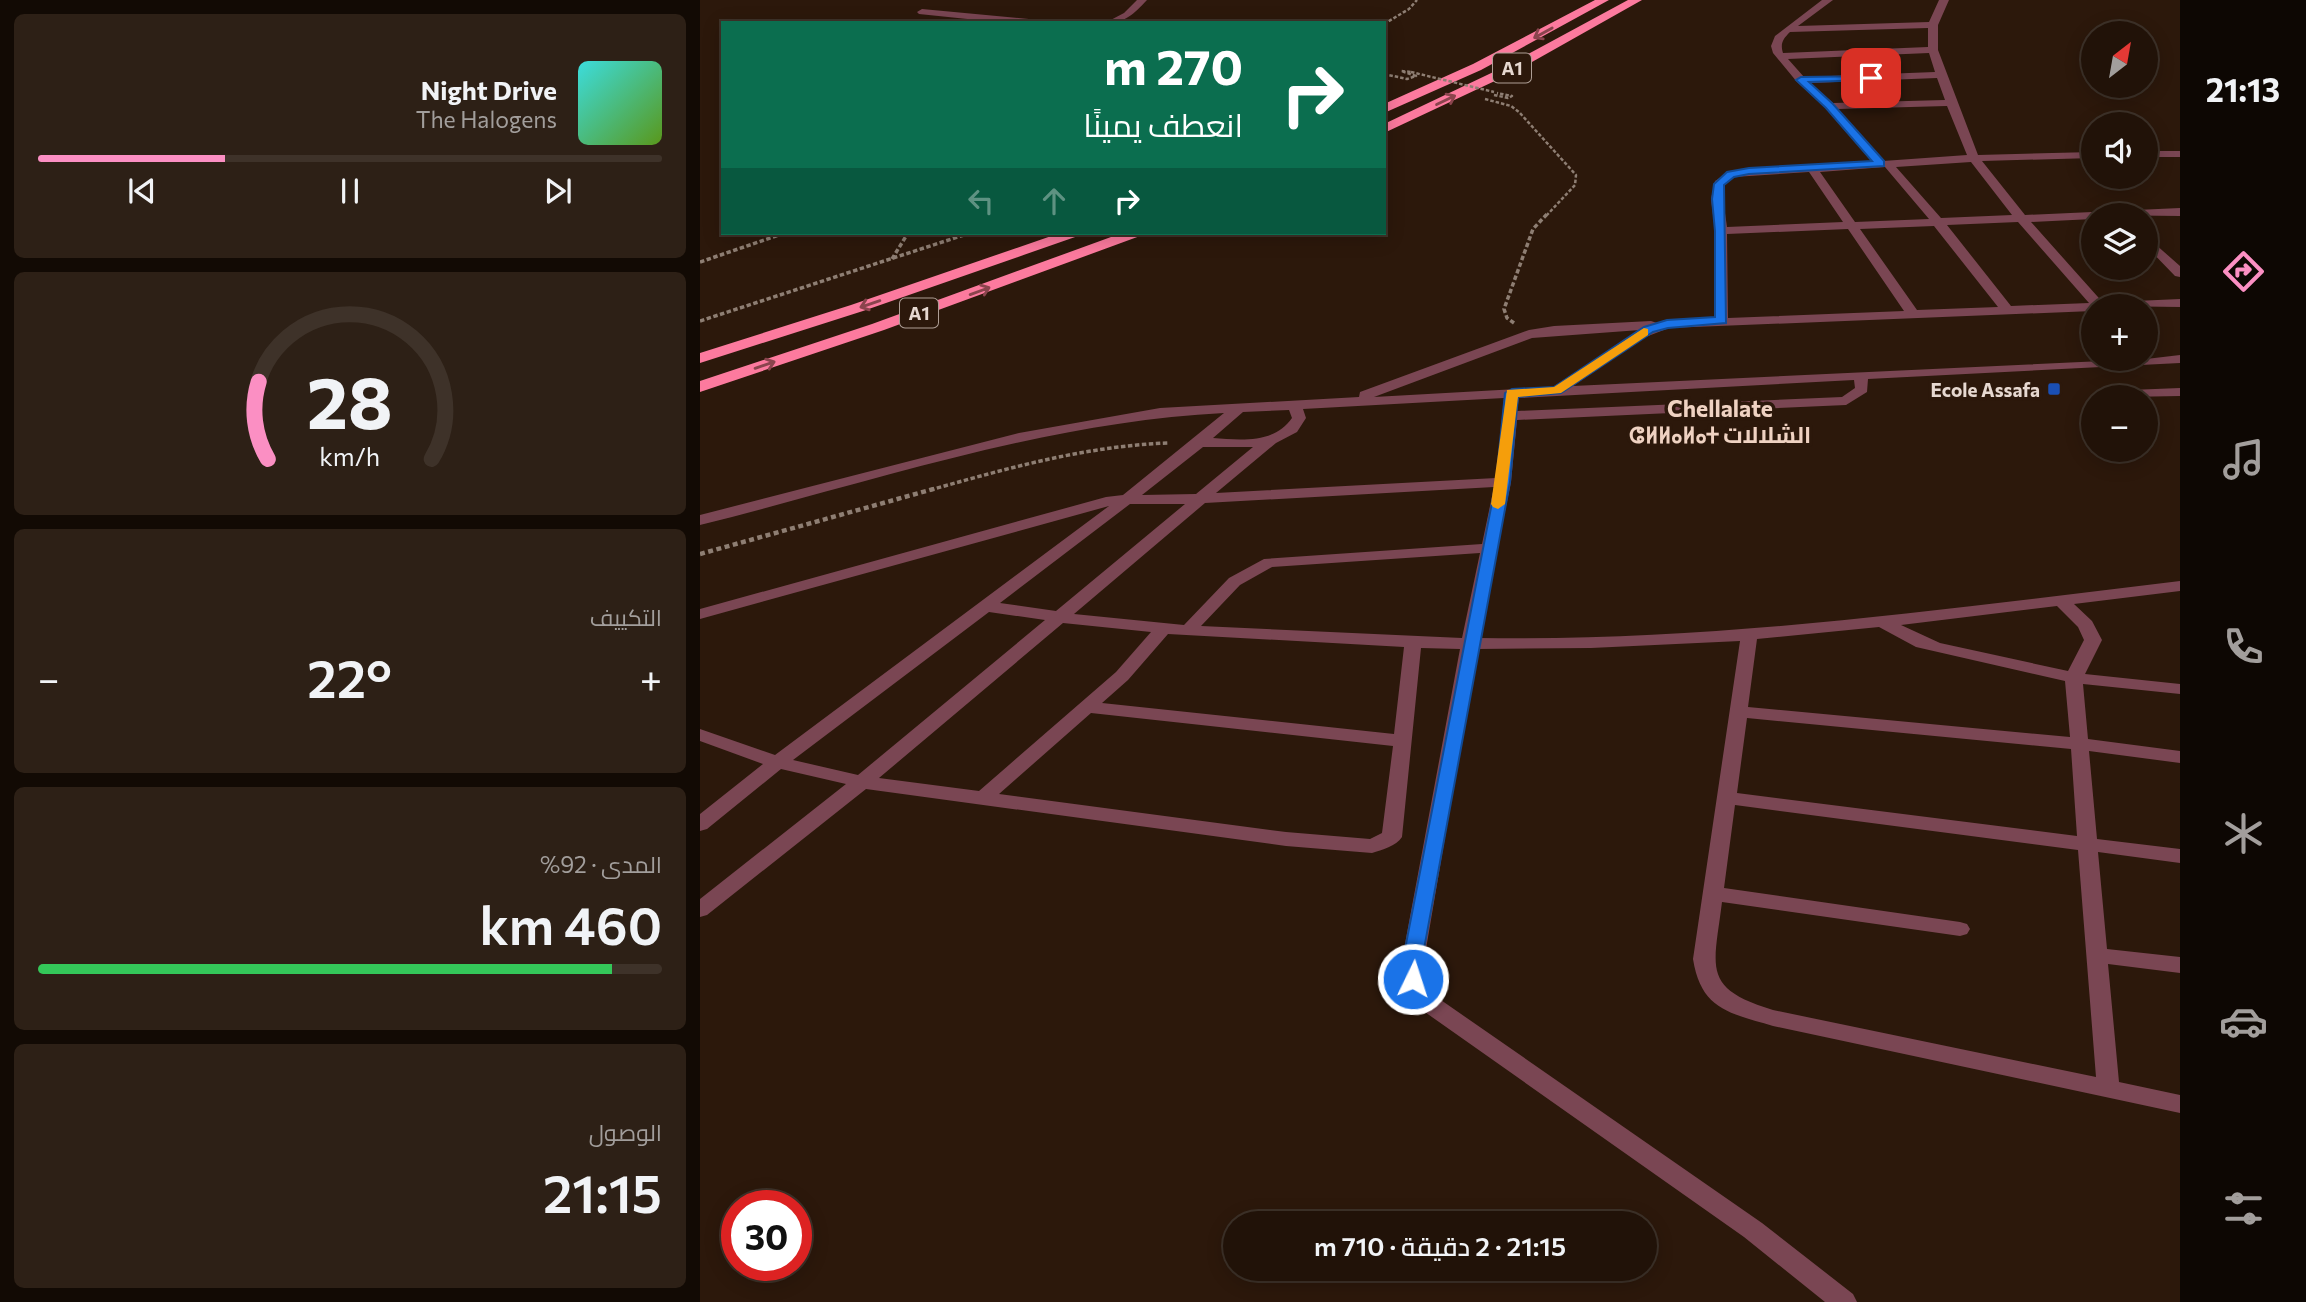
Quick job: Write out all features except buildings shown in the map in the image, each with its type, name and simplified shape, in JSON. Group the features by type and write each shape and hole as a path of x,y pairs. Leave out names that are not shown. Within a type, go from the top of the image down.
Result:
{"highway":[{"path":"1574,16 1574,8 1587,0"},
{"name":"A1","path":"1386,107 1477,66 1603,0"},
{"name":"A1","path":"1386,128 1510,69 1636,0"},
{"name":"A1","path":"700,358 857,309 1067,235"},
{"name":"A1","path":"700,387 878,327 1130,235"}],"street":[{"path":"1114,21 1127,15 1142,0"},
{"path":"1828,0 1787,29 1776,42 1781,56 1937,221 2007,310"},
{"path":"1944,0 1933,26 1933,50 1974,158 2020,217 2088,294"},
{"path":"922,12 1019,21"},
{"path":"1787,29 1933,26"},
{"path":"1781,56 1933,50"},
{"path":"1801,80 1941,75"},
{"path":"1830,106 1951,103"},
{"path":"2158,154 2180,154"},
{"path":"1721,320 1721,231 1717,199 1719,184 1731,174 1974,158 2081,155"},
{"path":"1811,167 1913,313"},
{"path":"2158,213 2180,212"},
{"path":"1721,231 2081,216"},
{"path":"2158,252 2180,273"},
{"path":"2158,304 2180,303"},
{"path":"1352,400 1529,334 1553,330 1721,320 2081,307"},
{"path":"1557,391 1638,335 1667,324"},
{"path":"700,520 1019,437 1160,412 2180,359"},
{"path":"1509,416 1846,401 1862,390 1860,376"},
{"path":"2158,392 2180,391"},
{"path":"1512,393 1503,482 1469,645 1415,949 1413,979 1430,1004 1573,1107 1753,1230 1844,1302"},
{"path":"1200,442 1256,442 1284,435 1296,427 1299,418 1294,403"},
{"path":"700,824 776,762 1125,501 1241,406"},
{"path":"700,910 862,782 1272,439"},
{"path":"700,614 1097,503 1503,482"},
{"path":"1188,631 1239,576 1252,567 1270,562 1489,548"},
{"path":"986,606 1058,618 1163,629 1469,645 1615,642 1749,635 2062,602 2180,586"},
{"path":"2062,602 2086,625 2093,640 2074,678 2108,1089"},
{"path":"1882,621 1922,643 1936,647 2074,678 2180,689"},
{"path":"983,798 1136,663 1163,629"},
{"path":"1749,635 1704,959 1705,975 1712,991 1729,1004 1773,1018 2180,1104"},
{"path":"700,735 776,762 862,782 1286,839 1372,846 1392,837 1413,643"},
{"path":"1087,706 1404,741"},
{"path":"1738,712 2079,744 2180,757"},
{"path":"1726,798 2180,856"},
{"path":"1713,894 1960,929"},
{"path":"2095,955 2180,965"}],"path":[{"path":"1386,23 1409,9 1417,0"},
{"path":"1386,74 1407,79 1416,76 1401,71 1411,72 1512,96 1508,98 1492,94 1484,99 1511,106 1576,175 1575,185 1533,229 1504,309 1507,318 1529,334"},
{"path":"700,262 779,235"},
{"path":"891,260 907,235"},
{"path":"700,321 964,235"},
{"path":"700,554 1043,459 1120,445 1200,442"}],"slow traffic":[{"path":"1498,504 1503,482 1512,393 1557,391 1644,332"}],"place":[{"name":"Ecole Assafa","path":"2054,389"}],"district":[{"name":"Chellalate ⵛⵍⵍⴰⵍⴰⵜ الشلالات","path":"1720,421"}],"route":[{"path":"1413,979 1415,949 1449,755 1503,482 1512,393 1557,391 1648,330 1667,324 1721,320 1721,231 1717,199 1719,184 1731,174 1749,171 1880,164 1830,106 1801,80 1871,78"}]}
